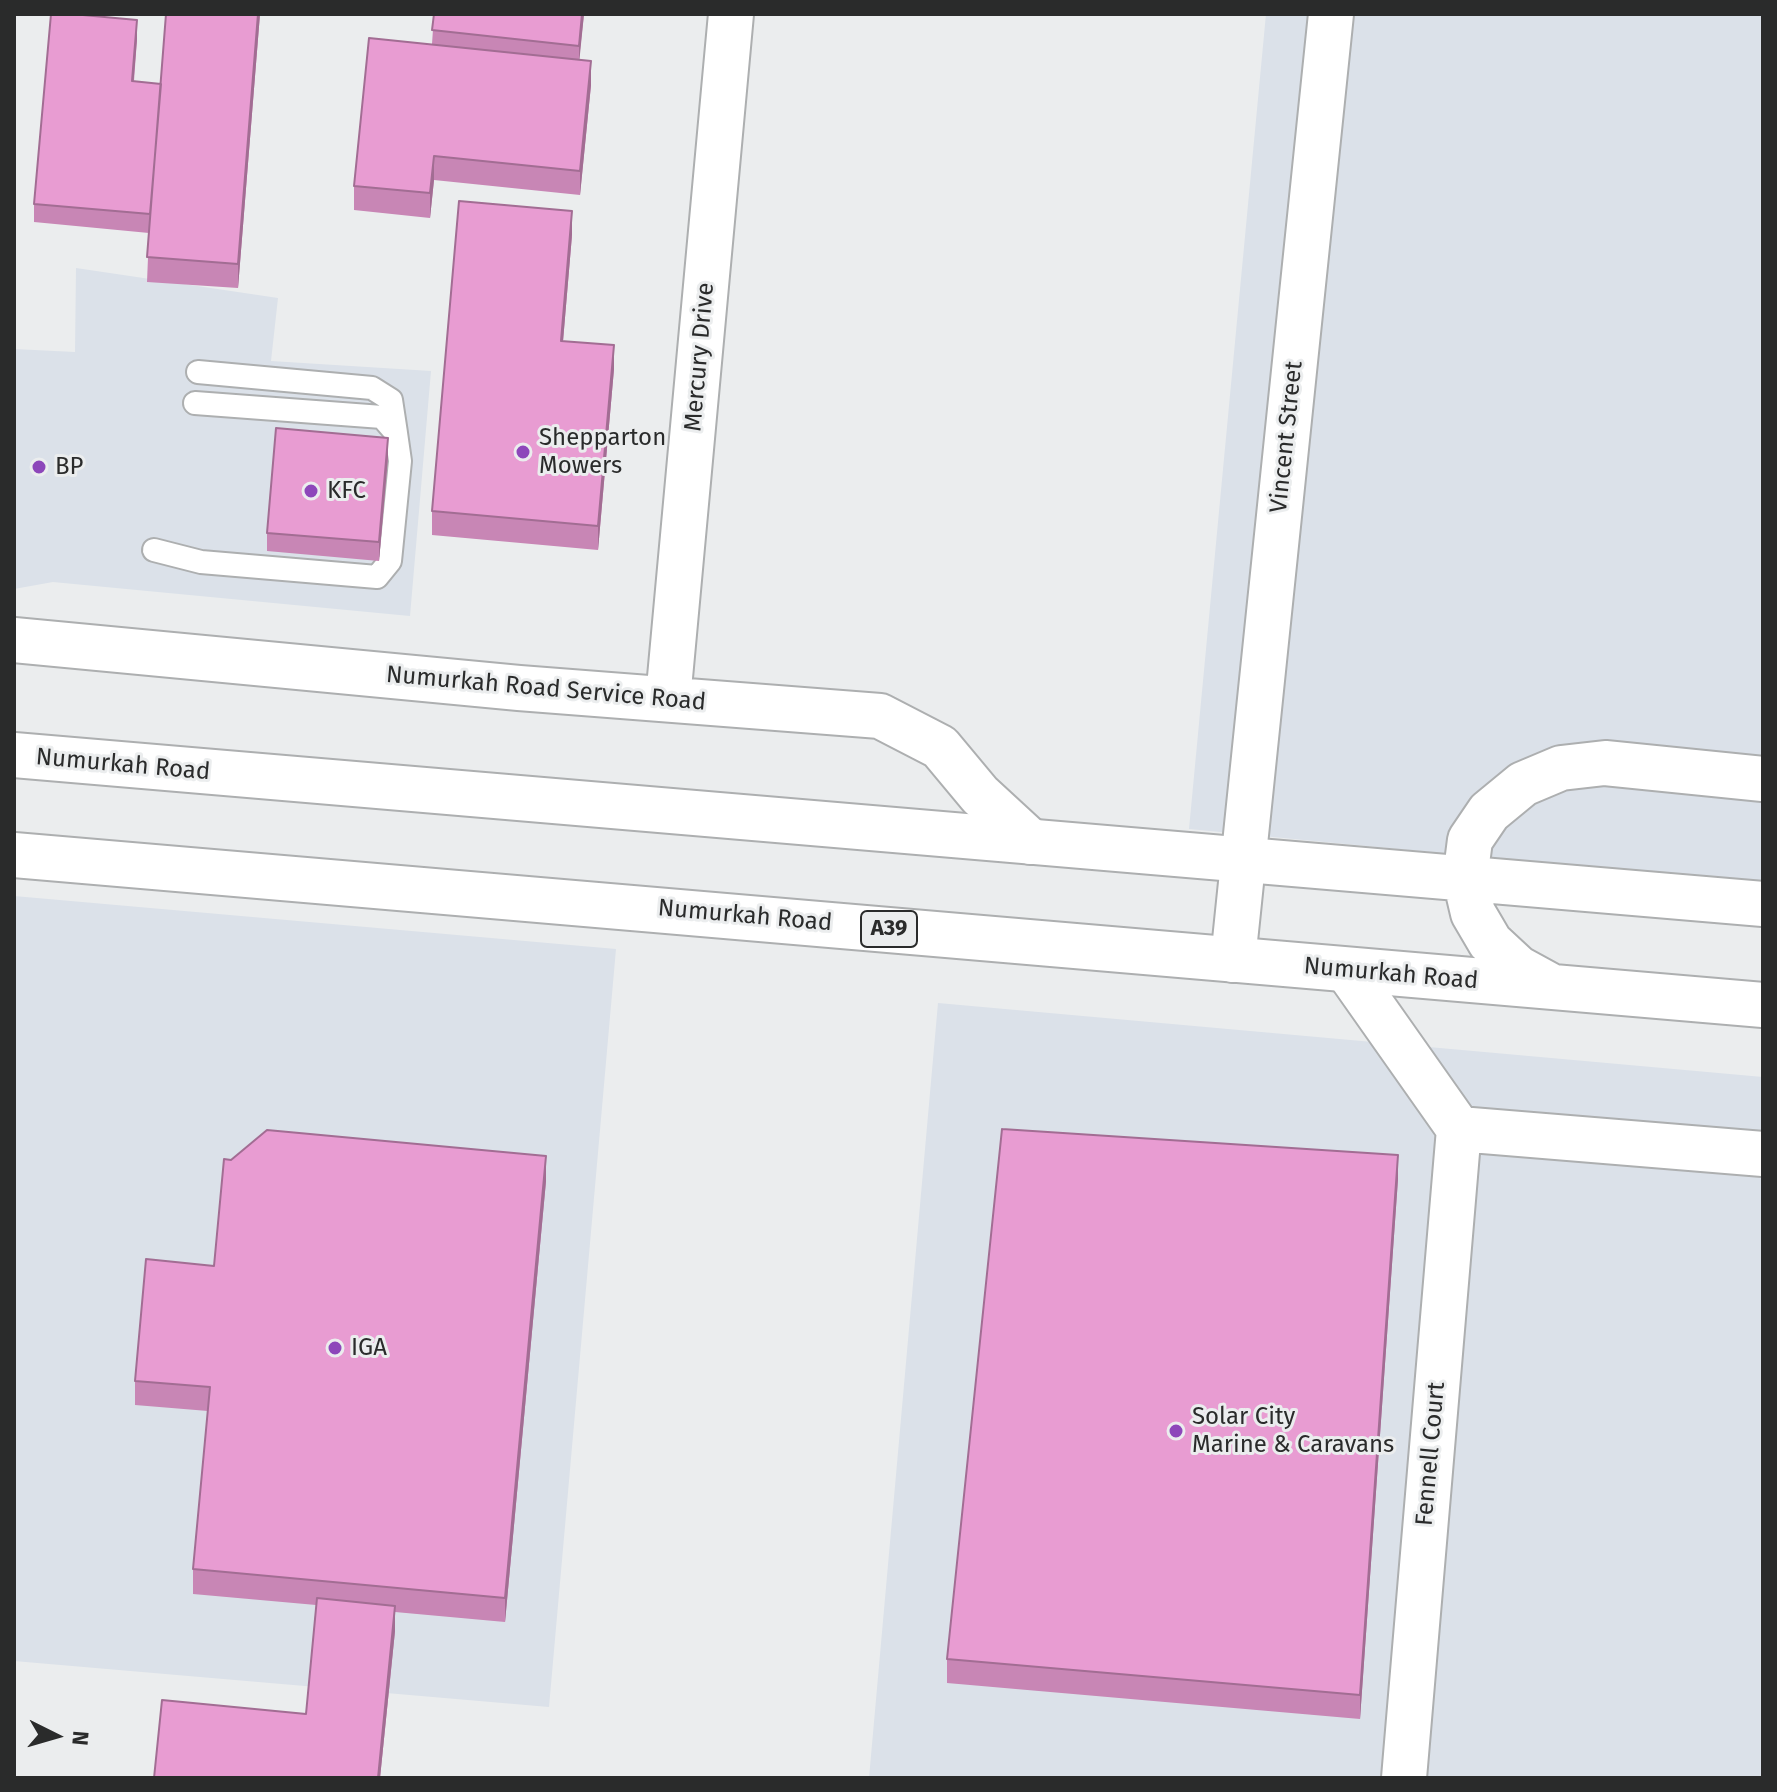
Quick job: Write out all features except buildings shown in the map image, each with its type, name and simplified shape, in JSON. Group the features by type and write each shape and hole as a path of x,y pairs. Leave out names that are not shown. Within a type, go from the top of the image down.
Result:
{"main road":[{"name":"Mercury Drive","path":"668,699 731,14"},
{"name":"Vincent Street","path":"1233,960 1331,14"},
{"name":"Numurkah Road Service Road","path":"14,640 880,716 940,747 980,795 1031,842"},
{"name":"Numurkah Road","path":"14,755 1763,904"},
{"path":"1553,987 1518,968 1490,942 1473,913 1465,879 1470,840 1489,812 1523,784 1561,768 1605,763 1763,779"},
{"name":"Numurkah Road","path":"14,855 1763,1005"},
{"path":"1347,970 1459,1129 1763,1154"},
{"name":"Fennell Court","path":"1404,1778 1459,1129"}],"lane":[{"path":"154,550 201,562 377,577 390,561 400,461 391,400 372,388 198,372"},
{"path":"195,403 382,417 396,433"}],"shaded area":[{"path":"1266,14 1763,14 1763,884 1189,829"},
{"path":"76,268 278,298 271,361 431,371 410,616 53,582 14,589 14,349 75,352"},
{"path":"14,896 616,949 549,1707 14,1661"},
{"path":"938,1003 1763,1077 1763,1778 869,1778"}],"place":[{"name":"Shepparton Mowers","path":"523,452"},
{"name":"BP","path":"39,467"},
{"name":"KFC","path":"311,491"},
{"name":"IGA","path":"335,1348"},
{"name":"Solar City Marine & Caravans","path":"1176,1431"}]}
